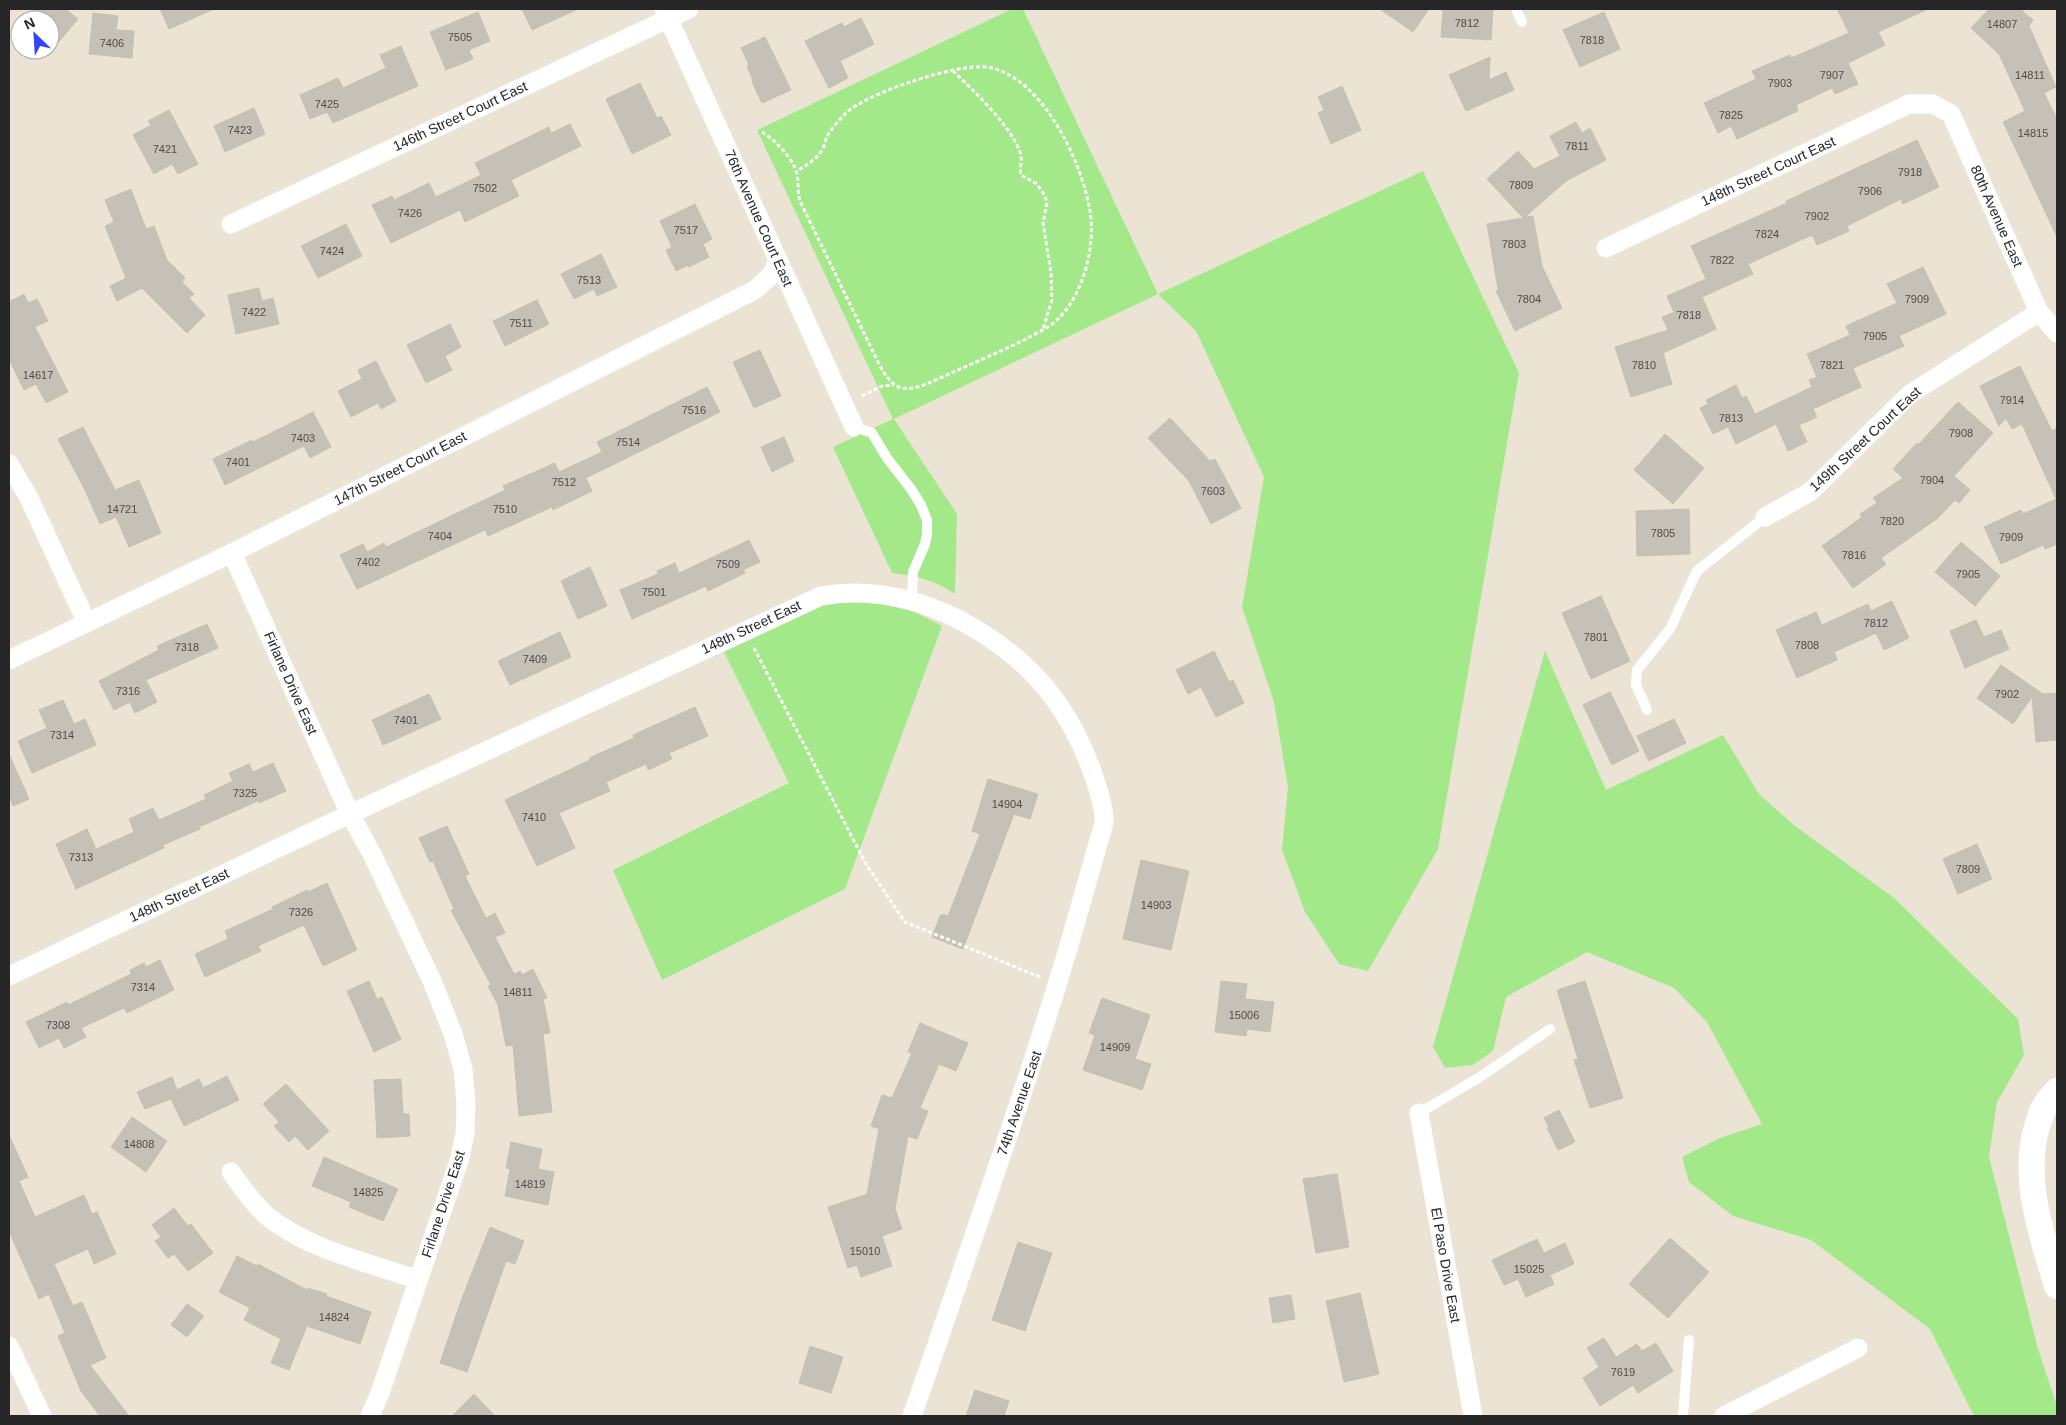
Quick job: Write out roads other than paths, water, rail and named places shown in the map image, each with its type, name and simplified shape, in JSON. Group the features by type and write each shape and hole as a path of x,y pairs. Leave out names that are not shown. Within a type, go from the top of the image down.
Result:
{"street":[{"name":"146th Street Court East","path":"231,224 667,14 689,9"},
{"name":"76th Avenue Court East","path":"667,14 854,427"},
{"name":"148th Street Court East","path":"1606,248 1909,104 1933,104"},
{"name":"80th Avenue East","path":"1933,104 1952,114 2039,312 2057,333"},
{"name":"147th Street Court East","path":"9,660 232,553 755,290 772,274 778,260"},
{"name":"149th Street Court East","path":"1765,517 1810,492 1910,394 2039,312"},
{"path":"9,464 29,498 87,623"},
{"name":"Firlane Drive East","path":"232,553 353,820 373,856 432,981 454,1034 463,1069 466,1104 465,1133 460,1158 380,1393 370,1416"},
{"name":"148th Street East","path":"9,976 353,820 745,630 821,596 839,592 870,592 900,597 939,611 982,633 1023,664 1044,686 1069,718 1084,749 1097,786"},
{"name":"74th Avenue East","path":"912,1416 1059,984 1105,818 1097,786"},
{"path":"2057,1091 2044,1106 2036,1130 2032,1152 2031,1177 2036,1212 2057,1286"},
{"name":"El Paso Drive East","path":"1418,1113 1473,1416"},
{"path":"231,1172 266,1215 289,1231 314,1244 418,1280"},
{"path":"9,1346 42,1416"},
{"path":"1724,1416 1858,1348"}],"lane":[{"path":"1516,9 1522,22"},
{"path":"854,427 872,433 916,497 926,520 927,534 925,544 913,572 912,601"},
{"path":"1647,710 1636,685 1637,670 1670,629 1697,571 1765,517"},
{"path":"1418,1113 1480,1077 1550,1029"},
{"path":"1683,1416 1689,1340"}]}
